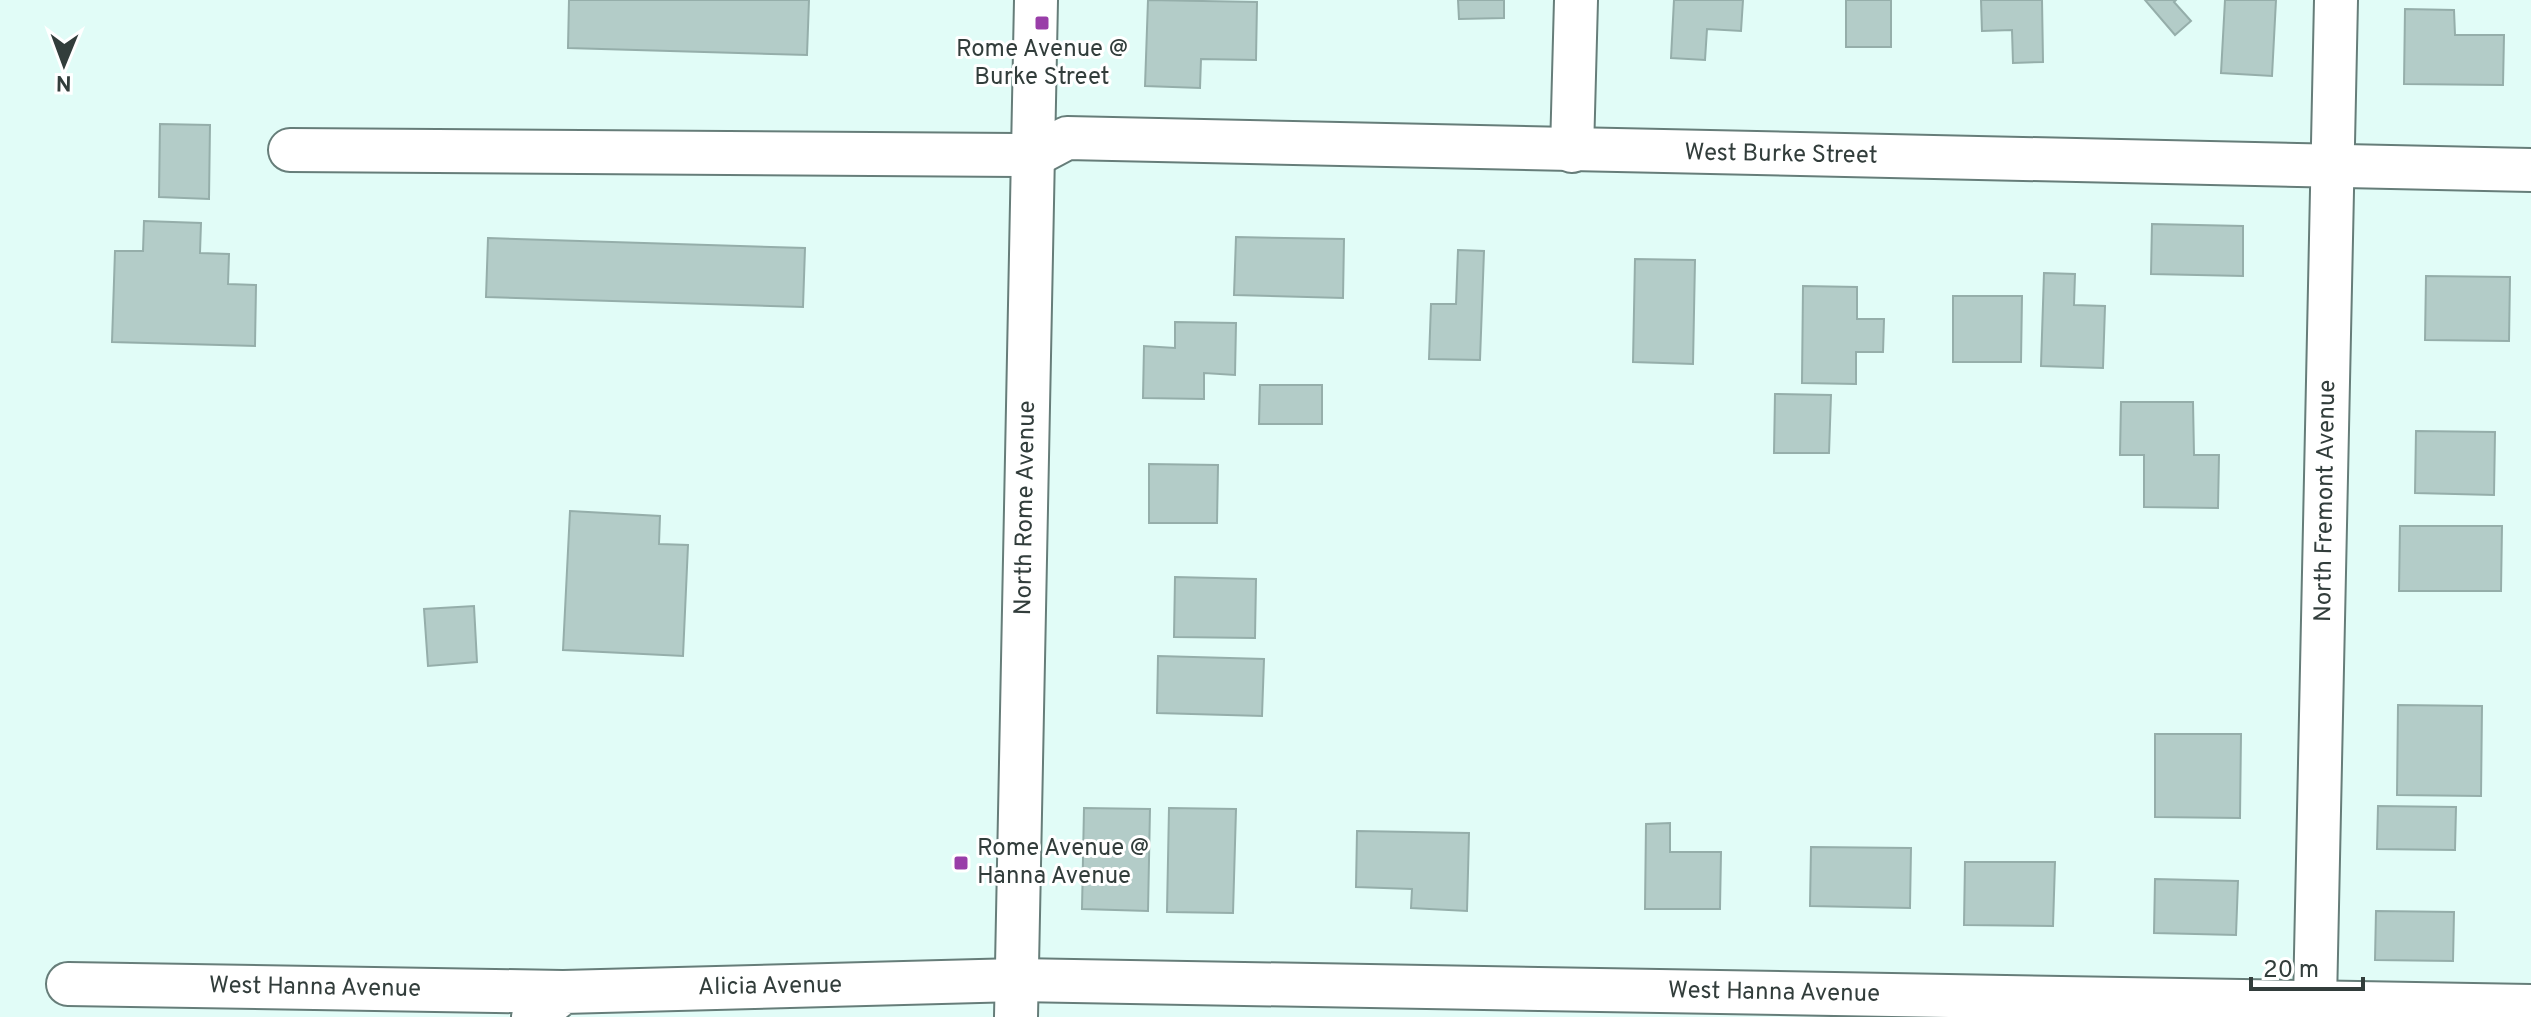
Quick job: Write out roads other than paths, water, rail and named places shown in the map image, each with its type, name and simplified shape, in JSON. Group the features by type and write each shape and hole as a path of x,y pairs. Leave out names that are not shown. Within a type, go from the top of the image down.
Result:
{"street":[{"name":"North Rome Avenue","path":"1017,999 1036,0"},
{"path":"1572,151 1576,0"},
{"name":"North Fremont Avenue","path":"2315,1002 2336,0"},
{"name":"West Burke Street","path":"1035,155 1067,138 2531,170"},
{"path":"290,150 1035,155"},
{"name":"West Hanna Avenue","path":"68,984 548,1005"},
{"name":"Alicia Avenue","path":"548,1005 1017,999"},
{"name":"West Hanna Avenue","path":"1017,999 2147,1008 2315,1002 2531,1006"}],"place":[{"name":"Rome Avenue @ Burke Street","path":"1042,23"},
{"name":"Rome Avenue @ Hanna Avenue","path":"961,863"}]}
